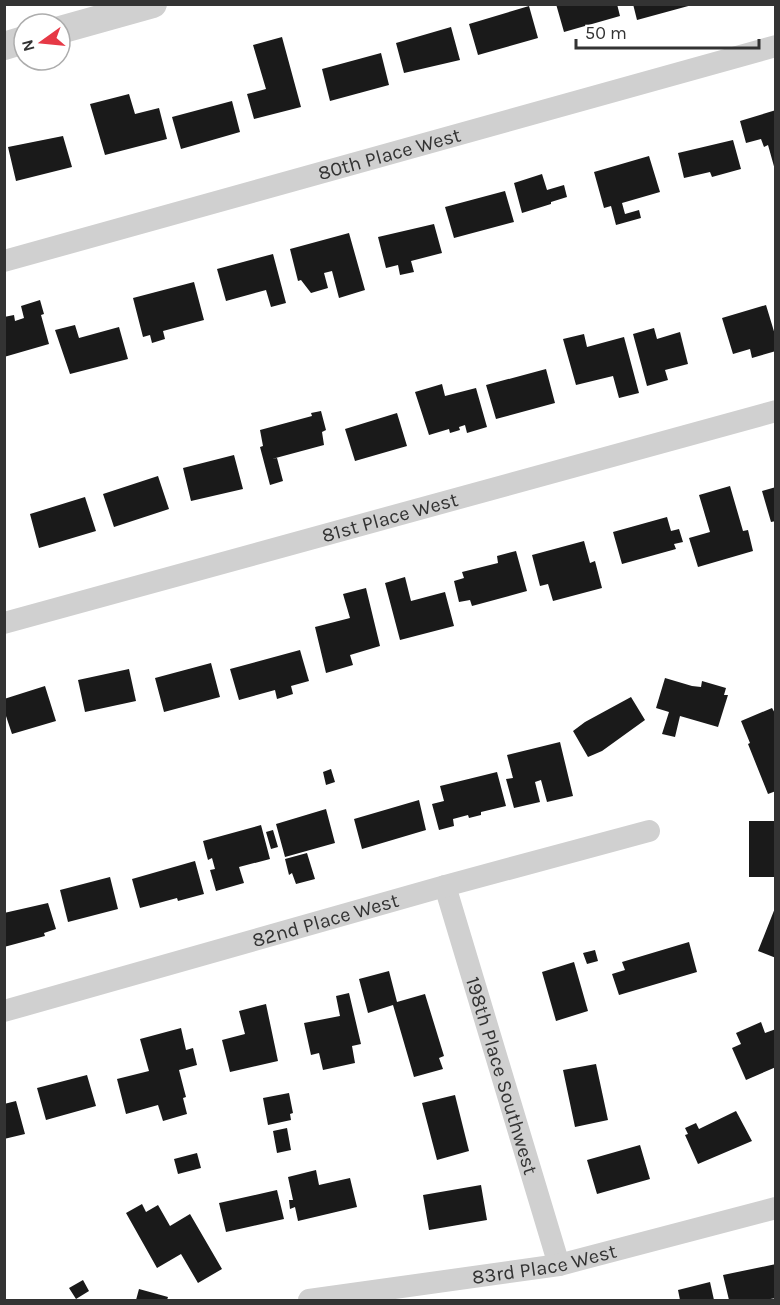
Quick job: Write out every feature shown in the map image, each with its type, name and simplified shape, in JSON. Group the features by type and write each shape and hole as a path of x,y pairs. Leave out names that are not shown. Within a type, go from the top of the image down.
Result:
{"street":[{"path":"72,23 89,13 153,4"},
{"name":"80th Place West","path":"4,261 776,46"},
{"name":"81st Place West","path":"4,623 776,411"},
{"name":"82nd Place West","path":"4,1011 445,886 649,831"},
{"name":"198th Place Southwest","path":"445,886 559,1265"},
{"name":"83rd Place West","path":"309,1300 559,1265 776,1208"}],"building":[{"path":"556,4 617,4 620,16 564,32"},
{"path":"633,4 692,4 692,5 637,20"},
{"path":"529,6 538,38 478,55 469,24"},
{"path":"451,27 460,60 404,73 396,43"},
{"path":"282,37 301,107 254,119 247,94 266,89 253,45"},
{"path":"381,53 389,85 330,101 322,69"},
{"path":"129,94 135,114 159,108 167,139 105,155 90,104"},
{"path":"232,101 240,132 181,149 172,117"},
{"path":"776,110 775,170 768,145 764,147 761,139 746,143 740,121"},
{"path":"63,136 72,167 16,181 8,147"},
{"path":"733,140 741,169 712,177 710,172 684,178 678,153"},
{"path":"649,156 660,192 622,203 625,214 639,210 641,218 616,225 611,206 604,208 594,172"},
{"path":"542,174 547,190 564,185 567,197 522,213 514,183"},
{"path":"505,191 514,222 454,238 445,207"},
{"path":"434,224 442,253 411,261 414,272 400,275 398,265 386,268 378,237"},
{"path":"349,233 365,290 339,298 332,271 324,273 328,288 311,293 301,280 298,281 290,249"},
{"path":"273,254 286,303 271,307 266,290 226,301 217,269"},
{"path":"194,282 204,320 163,331 165,339 152,343 150,335 143,337 133,298"},
{"path":"40,300 44,314 41,315 49,344 4,357 4,317 14,315 15,321 24,318 21,306"},
{"path":"766,305 776,338 776,351 752,358 750,349 733,354 722,318"},
{"path":"75,325 79,338 119,327 128,359 70,374 55,330"},
{"path":"654,328 657,339 680,332 688,364 665,370 668,380 647,386 633,334"},
{"path":"584,334 587,347 624,337 639,393 619,398 613,376 576,385 563,339"},
{"path":"546,369 555,403 496,419 486,385"},
{"path":"442,384 445,396 476,388 487,427 467,433 465,425 459,427 460,430 450,433 449,429 429,435 415,392"},
{"path":"321,411 326,430 322,432 324,445 272,459 277,458 283,481 270,485 260,447 263,446 260,430 312,416 311,413"},
{"path":"397,413 407,446 355,461 345,429"},
{"path":"234,455 243,489 191,501 183,468"},
{"path":"158,476 169,509 114,527 103,494"},
{"path":"730,486 743,531 748,530 753,551 698,567 689,538 710,532 699,495"},
{"path":"776,487 776,521 771,522 762,491"},
{"path":"85,497 96,531 39,548 30,514"},
{"path":"667,517 671,531 679,529 683,542 674,544 676,549 622,564 613,532"},
{"path":"584,541 590,563 595,561 602,588 553,601 548,584 540,586 532,555"},
{"path":"516,551 527,591 472,606 470,600 459,602 454,581 464,578 462,572 498,563 497,556"},
{"path":"405,577 411,601 445,592 454,626 400,640 385,583"},
{"path":"366,588 380,646 350,655 353,665 326,673 315,627 350,618 343,594"},
{"path":"300,650 309,681 291,686 293,694 277,699 275,690 239,700 230,669"},
{"path":"211,663 220,697 164,712 155,678"},
{"path":"129,669 136,701 85,712 78,680"},
{"path":"665,678 692,686 701,687 702,681 726,688 724,695 728,695 718,727 680,716 675,737 662,734 669,712 656,708"},
{"path":"45,686 56,721 12,734 4,710 4,699"},
{"path":"631,697 645,720 602,751 588,757 573,731"},
{"path":"772,708 776,715 776,791 768,794 741,721"},
{"path":"560,742 573,796 547,802 541,780 535,782 540,802 514,808 506,779 513,778 507,755"},
{"path":"331,769 335,782 326,785 323,772"},
{"path":"497,772 506,806 481,812 481,815 469,818 468,815 453,819 454,826 439,830 432,804 444,801 440,786"},
{"path":"419,800 426,830 362,849 354,819"},
{"path":"326,809 335,843 285,857 276,824"},
{"path":"749,821 776,821 776,877 749,877"},
{"path":"261,825 270,859 239,867 244,883 216,891 210,870 215,869 212,858 208,860 203,841"},
{"path":"273,830 278,847 271,849 266,832"},
{"path":"307,853 315,879 296,884 292,873 289,875 285,859"},
{"path":"195,861 204,894 178,901 177,898 140,908 132,879"},
{"path":"110,877 118,909 68,922 60,890"},
{"path":"48,903 56,929 44,933 45,936 4,947 4,913"},
{"path":"776,908 776,958 758,951"},
{"path":"689,942 697,972 619,995 612,974 625,970 622,962"},
{"path":"595,950 598,961 587,964 583,953"},
{"path":"574,962 588,1011 556,1021 542,972"},
{"path":"389,971 397,1002 425,994 444,1056 439,1058 443,1069 414,1077 393,1005 368,1013 359,979"},
{"path":"349,993 361,1044 352,1046 355,1063 323,1070 319,1053 311,1055 304,1023 340,1016 336,996"},
{"path":"266,1004 278,1061 230,1072 222,1040 245,1034 239,1011"},
{"path":"761,1022 765,1033 776,1029 776,1067 746,1080 732,1048 741,1044 736,1033"},
{"path":"181,1028 186,1050 193,1048 197,1065 179,1070 186,1097 183,1098 187,1114 163,1121 158,1105 126,1114 117,1079 149,1071 140,1039"},
{"path":"596,1064 608,1120 575,1127 563,1070"},
{"path":"87,1075 96,1106 46,1120 37,1088"},
{"path":"289,1093 293,1113 290,1114 291,1120 268,1125 263,1098"},
{"path":"455,1095 469,1151 437,1160 422,1103"},
{"path":"16,1101 25,1134 4,1139 4,1104"},
{"path":"736,1111 752,1141 698,1164 685,1135 688,1134 685,1128 696,1123 699,1129"},
{"path":"287,1128 291,1150 277,1153 273,1131"},
{"path":"640,1145 650,1179 597,1194 587,1160"},
{"path":"197,1153 201,1168 178,1174 174,1159"},
{"path":"316,1170 319,1185 350,1178 357,1207 298,1221 295,1207 290,1209 289,1200 293,1200 288,1177"},
{"path":"481,1185 487,1220 429,1230 423,1195"},
{"path":"277,1190 284,1219 226,1232 219,1203"},
{"path":"142,1204 146,1212 158,1205 170,1226 190,1214 222,1269 198,1283 181,1254 157,1268 126,1213"},
{"path":"776,1264 776,1298 729,1300 723,1275"},
{"path":"83,1280 89,1291 76,1299 69,1288"},
{"path":"710,1282 714,1300 680,1300 678,1290"},
{"path":"139,1289 168,1297 167,1300 136,1300"}]}
